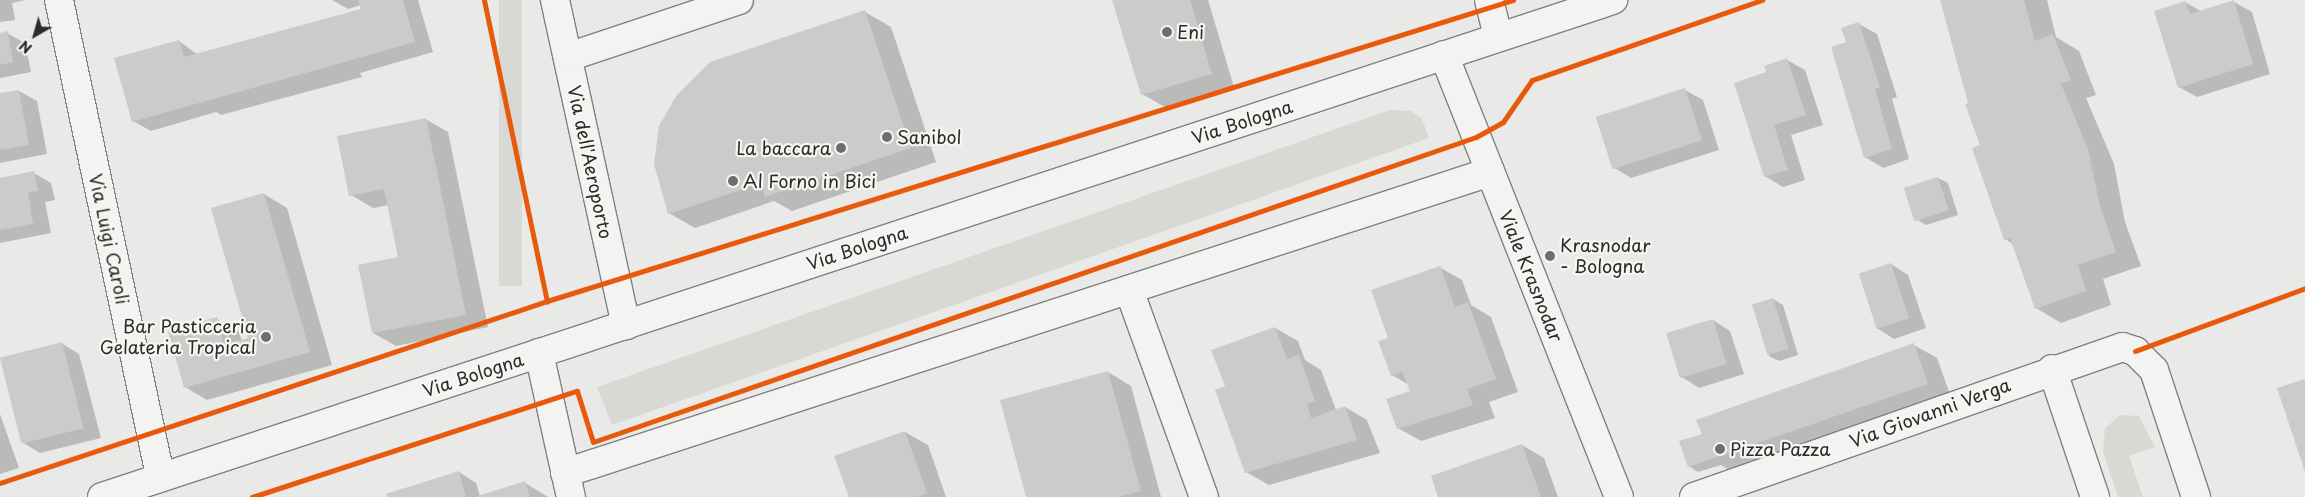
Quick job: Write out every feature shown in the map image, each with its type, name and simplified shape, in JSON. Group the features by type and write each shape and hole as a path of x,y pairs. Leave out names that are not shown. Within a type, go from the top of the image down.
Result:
{"street":[{"name":"Via Luigi Caroli","path":"59,0 160,478"},
{"name":"Via dell'Aeroporto","path":"555,0 626,324"},
{"path":"568,56 739,0"},
{"path":"1488,0 1498,37"},
{"name":"Via Bologna","path":"113,495 626,324 1614,0"},
{"name":"Viale Krasnodar","path":"1444,55 1619,497"},
{"path":"539,353 568,485 1129,290 1490,172"},
{"path":"1129,290 1204,497"},
{"name":"Via Giovanni Verga","path":"1694,497 2052,369 2122,347 2135,351 2144,359 2160,384 2196,497"},
{"path":"2052,369 2095,497"}],"shaded area":[{"path":"499,0 522,0 522,286 499,286"},
{"path":"1390,110 1411,111 1422,119 1429,138 612,425 597,387"},
{"path":"2120,415 2139,416 2155,447 2129,456 2143,497 2118,497 2103,452 2105,428"}],"building":[{"path":"358,0 403,0 415,42 132,122 114,58 179,40 184,57 361,9"},
{"path":"1112,0 1190,0 1212,74 1141,95"},
{"path":"1940,0 2024,0 2035,41 2053,34 2071,80 2061,84 2088,149 2100,206 2116,252 2078,265 2086,291 2035,309 2010,238 2004,240 1972,148 1980,145 1965,104 1968,103"},
{"path":"2234,0 2253,64 2178,88 2154,11 2185,1 2190,14"},
{"path":"865,10 911,148 765,197 761,183 668,214 654,164 659,126 676,96 710,62"},
{"path":"1859,22 1880,87 1875,89 1892,149 1864,158 1831,47 1846,42 1841,28"},
{"path":"8,31 13,62 0,65 0,33"},
{"path":"1787,58 1806,115 1774,125 1788,170 1764,177 1734,83 1766,72 1764,66"},
{"path":"1685,88 1702,140 1613,169 1596,117"},
{"path":"19,90 29,145 0,150 0,93"},
{"path":"426,118 466,315 372,333 358,265 398,257 384,189 349,196 337,136"},
{"path":"34,171 38,191 28,192 33,224 0,230 0,178"},
{"path":"1938,177 1949,210 1915,221 1904,188"},
{"path":"264,193 310,352 184,388 168,331 217,317 224,345 248,338 211,208"},
{"path":"1891,263 1909,318 1877,329 1859,274"},
{"path":"1440,266 1455,307 1468,302 1496,379 1467,389 1473,405 1397,429 1386,399 1410,391 1402,372 1391,376 1378,341 1388,338 1371,290"},
{"path":"1773,298 1788,349 1767,355 1752,304"},
{"path":"1713,319 1727,364 1680,378 1666,333"},
{"path":"1275,327 1287,359 1299,355 1315,401 1307,404 1311,418 1345,406 1357,440 1245,473 1215,390 1225,386 1211,350"},
{"path":"62,342 84,428 21,444 0,357"},
{"path":"1914,343 1928,384 1688,467 1679,441 1702,434 1696,420"},
{"path":"1108,371 1141,491 1119,497 1026,497 1000,400"},
{"path":"2305,379 2305,472 2277,388"},
{"path":"905,431 927,493 917,497 849,497 834,456"},
{"path":"1522,444 1541,497 1438,497 1431,476"},
{"path":"459,471 466,497 387,497 386,494"},
{"path":"525,481 530,497 475,497"}],"cycle path":[{"path":"484,0 547,301"},
{"path":"0,483 547,301 1513,0"},
{"path":"252,497 577,391 593,442 1476,137 1503,122 1532,80 1762,0"},
{"path":"2135,351 2305,288"}],"place":[{"name":"Eni","path":"1167,32"},
{"name":"Sanibol","path":"887,137"},
{"name":"La baccara","path":"841,148"},
{"name":"Al Forno in Bici","path":"733,181"},
{"name":"Krasnodar - Bologna","path":"1550,256"},
{"name":"Bar Pasticceria Gelateria Tropical","path":"266,337"},
{"name":"Pizza Pazza","path":"1720,449"}]}
